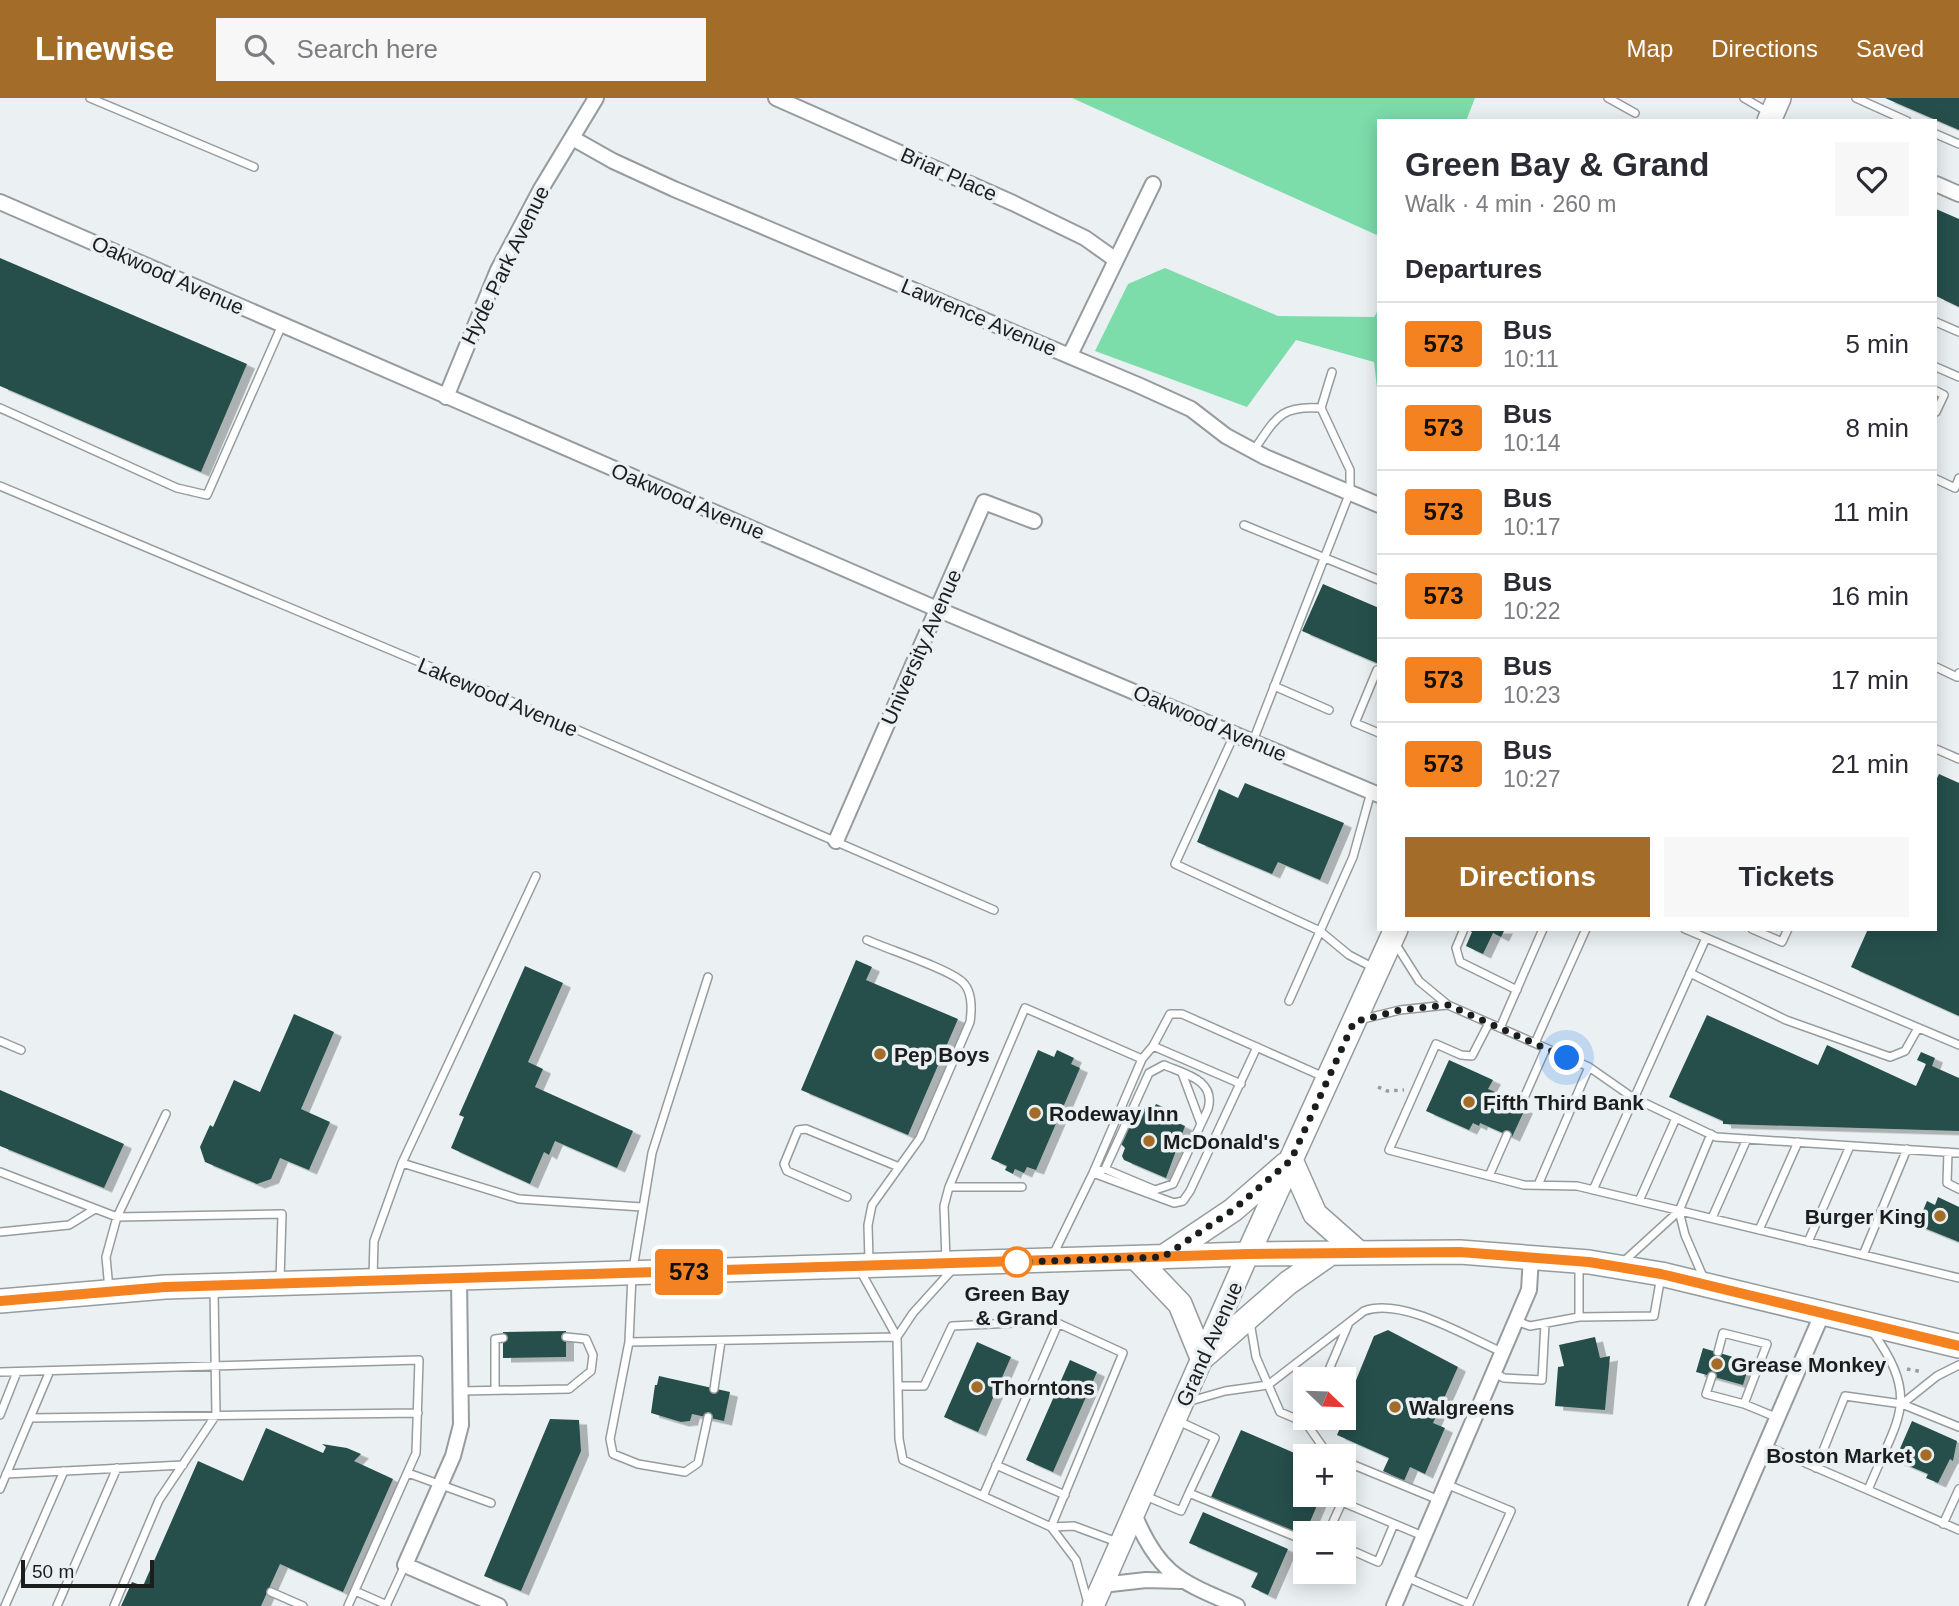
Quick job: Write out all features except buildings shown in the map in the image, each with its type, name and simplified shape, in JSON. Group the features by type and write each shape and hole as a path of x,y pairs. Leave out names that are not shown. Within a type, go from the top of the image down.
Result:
{"main road":[{"name":"Grand Avenue","path":"1091,1606 1394,934"},
{"path":"1163,1257 1233,1210 1291,1160 1315,1214 1358,1252"},
{"path":"0,1301 109,1289 1248,1254 1460,1252 1579,1261 1706,1282 1959,1346"},
{"path":"1137,1259 1180,1304 1190,1322 1202,1358 1287,1283 1331,1253"}],"street":[{"name":"Hyde Park Avenue","path":"446,397 498,270 541,189 574,139 596,98"},
{"name":"Briar Place","path":"776,98 1013,202 1085,238 1116,260"},
{"name":"Lawrence Avenue","path":"574,139 613,161 674,188 1191,409 1226,436 1377,504"},
{"path":"1070,355 1153,184"},
{"path":"1937,184 1959,194"},
{"name":"Oakwood Avenue","path":"0,202 937,609 1375,793"},
{"name":"University Avenue","path":"836,841 984,502 1034,521"},
{"path":"1394,1606 1529,1290 1531,1257"},
{"path":"459,1279 461,1425 441,1485 405,1565 499,1606"},
{"path":"1696,1606 1823,1312"},
{"path":"1134,1514 1154,1557 1181,1581 1237,1606"},
{"path":"1102,1585 1146,1580 1181,1581"}],"lane":[{"path":"90,98 254,167"},
{"path":"1608,98 1635,113"},
{"path":"1744,98 1777,113"},
{"path":"1856,98 1893,118"},
{"path":"1937,134 1959,144"},
{"path":"1937,322 1959,332"},
{"path":"0,408 177,488 207,495 282,325"},
{"path":"1937,367 1959,377"},
{"path":"1253,741 1350,492 1350,470 1321,408 1332,372"},
{"path":"1937,391 1944,394 1937,410"},
{"path":"1254,450 1274,421 1287,409 1296,406 1321,408"},
{"path":"1937,479 1955,488 1959,478"},
{"name":"Lakewood Avenue","path":"0,486 994,910"},
{"path":"1244,525 1377,579"},
{"path":"1937,667 1957,677 1959,673"},
{"path":"1377,670 1355,723 1377,732"},
{"path":"1274,686 1329,710"},
{"path":"1235,733 1175,864 1320,931 1349,956 1378,970"},
{"path":"1937,749 1959,759"},
{"path":"1289,1001 1353,858 1375,793"},
{"path":"373,1282 374,1241 402,1163 536,876"},
{"path":"1463,931 1456,947 1460,962 1517,990"},
{"path":"1500,1028 1542,931"},
{"path":"1535,1043 1585,931"},
{"path":"1690,931 1959,1045"},
{"path":"1757,931 1782,942 1787,931"},
{"path":"1394,934 1419,981 1448,1005 1589,1067 1632,1097 1711,1134 1747,1139 1959,1153"},
{"path":"1592,1190 1706,938"},
{"path":"867,940 960,980 971,998 970,1022 920,1138 872,1205 868,1225 863,1266 897,1337 903,1460 1051,1527 1074,1526 1121,1544"},
{"path":"1690,973 1786,1020 1891,1057 1905,1051 1918,1028"},
{"path":"708,977 652,1153 632,1275 629,1342 610,1439 613,1454 638,1464 685,1472 698,1463 708,1418"},
{"path":"1354,1022 1400,1010 1448,1005"},
{"path":"897,1337 952,1264 944,1206 949,1187 1025,1008 1142,1059"},
{"path":"1050,1261 1093,1173 1142,1059 1153,1046 1164,1021 1175,1013 1328,1078"},
{"path":"1489,1023 1472,1056 1461,1055 1436,1044 1388,1150 1524,1185 1592,1190 1959,1278"},
{"path":"0,1041 21,1051"},
{"path":"1153,1046 1241,1084"},
{"path":"1093,1173 1174,1203 1183,1201 1258,1047"},
{"path":"1520,1107 1546,1048"},
{"path":"1093,1173 1105,1168 1149,1073 1164,1065 1199,1080 1210,1096 1201,1124 1173,1184 1155,1190 1105,1168"},
{"path":"1538,1185 1589,1067"},
{"path":"1182,1073 1201,1124"},
{"path":"109,1289 106,1257 117,1217 166,1114"},
{"path":"1639,1201 1676,1118"},
{"path":"847,1197 787,1171 784,1164 798,1130 806,1129 899,1167"},
{"path":"1618,1266 1679,1211 1711,1134"},
{"path":"1489,1176 1507,1135"},
{"path":"1712,1218 1747,1139"},
{"path":"1759,1230 1798,1142"},
{"path":"1808,1241 1850,1146"},
{"path":"1863,1255 1907,1149"},
{"path":"1948,1152 1947,1183 1959,1189"},
{"path":"402,1163 519,1199 642,1207"},
{"path":"0,1172 117,1217 282,1214 280,1285"},
{"path":"949,1187 1021,1187"},
{"path":"0,1232 69,1225 95,1209"},
{"path":"1679,1211 1685,1235 1706,1282"},
{"path":"1579,1261 1579,1317"},
{"path":"1516,1321 1530,1326 1579,1317 1654,1316 1661,1274"},
{"path":"114,1606 159,1500 216,1415 214,1286"},
{"path":"1142,1494 1181,1511 1215,1438 1179,1412 1225,1391 1268,1385 1364,1311 1378,1306 1400,1308 1502,1352"},
{"path":"1250,1318 1256,1357 1268,1385 1280,1412 1293,1416"},
{"path":"899,1386 924,1386 952,1326 1053,1321 1123,1353 1051,1527"},
{"path":"1865,1322 1895,1365 1901,1385 1902,1404 1868,1489"},
{"path":"1493,1373 1504,1378 1542,1380 1545,1323"},
{"path":"983,1496 1058,1324"},
{"path":"1330,1367 1348,1324"},
{"path":"1718,1352 1723,1333 1767,1344 1744,1404"},
{"path":"461,1391 569,1389 592,1371 593,1356 586,1339 566,1337"},
{"path":"629,1342 897,1337"},
{"path":"495,1390 495,1339 503,1338"},
{"path":"714,1389 721,1341"},
{"path":"0,1372 49,1373 419,1360 416,1453 348,1606"},
{"path":"1902,1404 1937,1376 1959,1365"},
{"path":"0,1415 17,1373"},
{"path":"0,1489 49,1373"},
{"path":"1712,1376 1706,1394 1744,1404 1778,1418"},
{"path":"1816,1468 1845,1396 1902,1404 1959,1427"},
{"path":"30,1418 418,1412"},
{"path":"1766,1446 1959,1531"},
{"path":"6,1474 183,1465"},
{"path":"996,1465 1065,1495"},
{"path":"1356,1466 1439,1500"},
{"path":"57,1606 117,1468"},
{"path":"3,1605 64,1471"},
{"path":"408,1473 491,1503"},
{"path":"1406,1577 1469,1604 1511,1511 1446,1484"},
{"path":"1943,1524 1959,1489"},
{"path":"1189,1493 1293,1536"},
{"path":"1333,1521 1342,1502 1423,1536"},
{"path":"1356,1552 1378,1562 1394,1524"},
{"path":"1051,1527 1076,1560 1091,1606"},
{"path":"355,1591 386,1605 405,1565"},
{"path":"271,1592 303,1606"}],"path":[{"path":"1378,1087 1387,1091 1405,1090"},
{"path":"1904,1368 1929,1373"}],"green space":[{"path":"1072,98 1475,98 1467,119 1377,119 1377,235"},
{"path":"1165,268 1278,316 1374,317 1377,312 1377,388 1374,362 1296,340 1247,407 1095,351 1128,284"}],"bus line":[{"name":"573","path":"0,1301 109,1289 165,1287 632,1275 1248,1254 1460,1252 1589,1262 1706,1282 1959,1346"}],"place":[{"name":"Pep Boys","path":"880,1054"},
{"name":"Fifth Third Bank","path":"1469,1102"},
{"name":"Rodeway Inn","path":"1035,1113"},
{"name":"McDonald's","path":"1149,1141"},
{"name":"Burger King","path":"1940,1216"},
{"name":"Green Bay & Grand","path":"1017,1262"},
{"name":"Grease Monkey","path":"1717,1364"},
{"name":"Thorntons","path":"977,1387"},
{"name":"Walgreens","path":"1395,1407"},
{"name":"Boston Market","path":"1926,1455"}],"route":[{"path":"1017,1262 1163,1257 1233,1210 1291,1160 1354,1022 1400,1010 1448,1005 1567,1058"}]}
